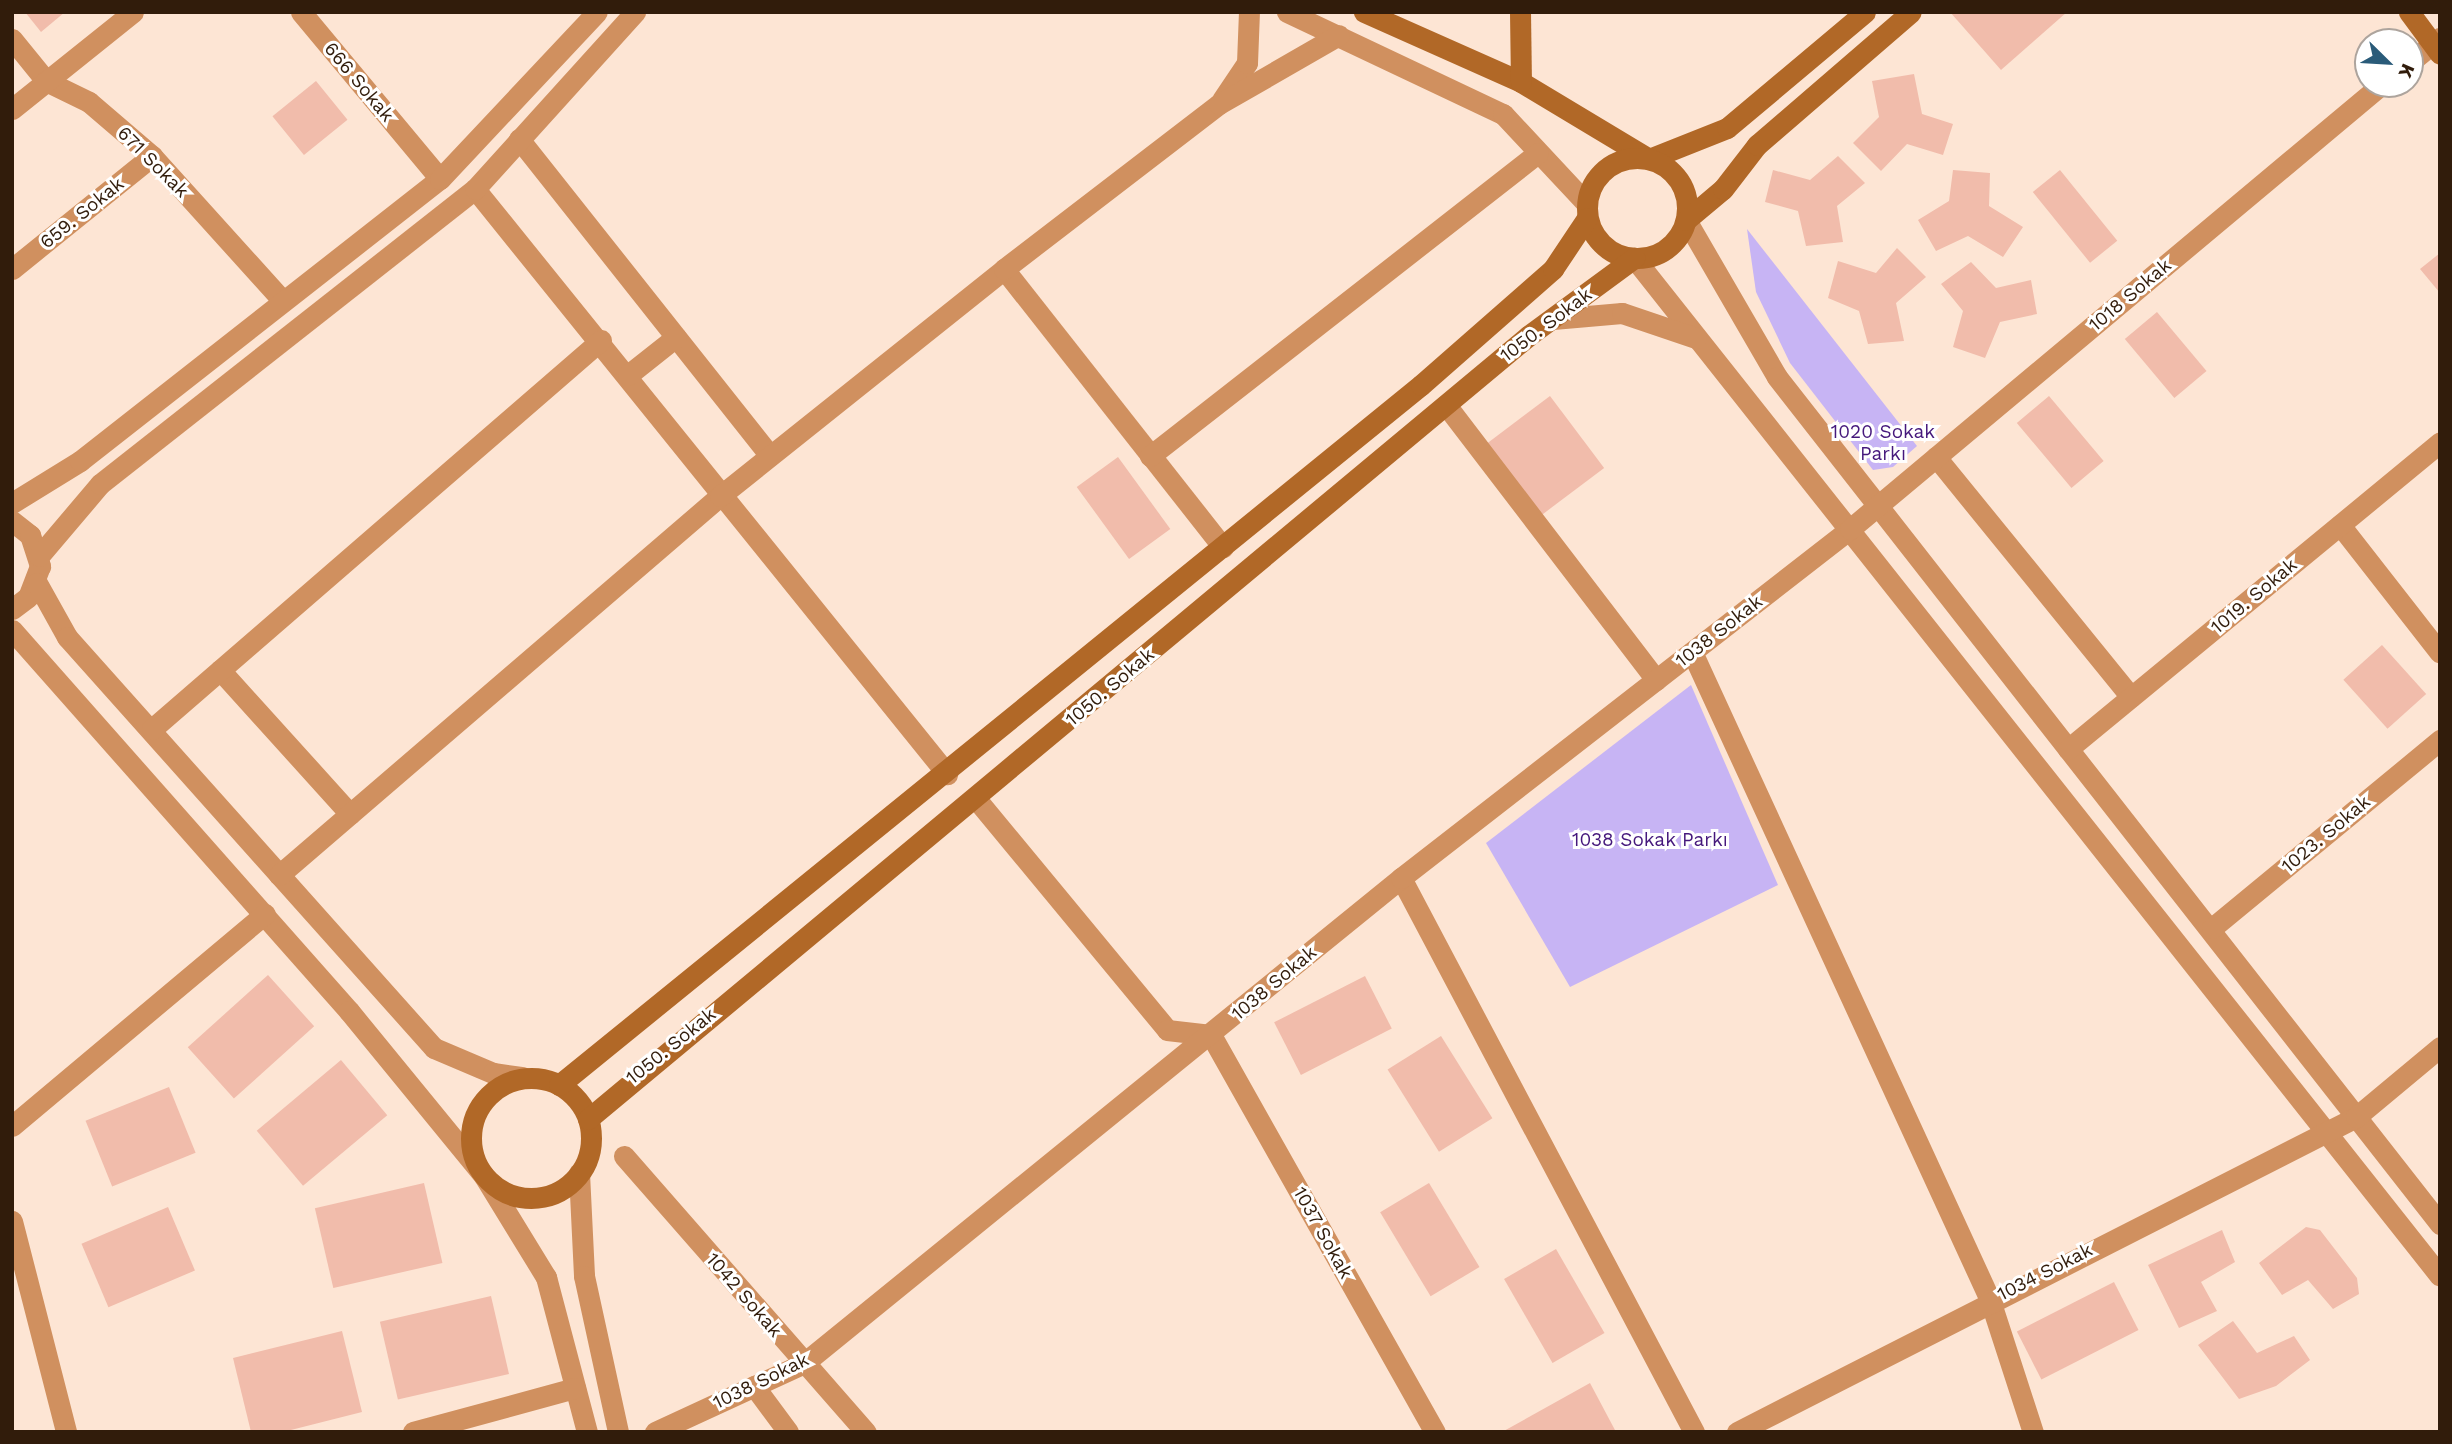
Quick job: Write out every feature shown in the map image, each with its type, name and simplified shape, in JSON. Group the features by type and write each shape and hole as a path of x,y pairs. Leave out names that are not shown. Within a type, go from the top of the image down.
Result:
{"street":[{"path":"12,109 134,12"},
{"name":"666 Sokak","path":"301,12 440,179"},
{"path":"13,502 80,461 440,179 597,12"},
{"path":"39,556 100,484 475,189 635,12"},
{"path":"1219,104 1247,63 1249,12"},
{"path":"1287,12 1503,114 1587,211 1600,243 1633,258 1707,344 2322,1130 2440,1276"},
{"path":"1364,12 1521,82 1678,179 1686,220 1771,368 2068,749 2212,928 2440,1224"},
{"path":"1520,12 1521,82"},
{"path":"1587,211 1603,170 1617,161 1649,159 1727,128 1865,12"},
{"path":"1633,258 1660,253 1686,220 1723,189 1757,145 1911,12"},
{"path":"2409,12 2437,45"},
{"path":"279,875 720,496 1004,269 1219,104 1339,35"},
{"name":"671 Sokak","path":"12,39 46,81 89,102 152,156 283,301"},
{"name":"1018 Sokak","path":"1877,506 2365,98"},
{"path":"519,139 770,456"},
{"path":"1150,456 1538,153"},
{"name":"659. Sokak","path":"12,269 152,156"},
{"path":"475,189 601,340 720,496 947,774"},
{"name":"1050. Sokak","path":"559,1085 947,774 1518,301 1553,269 1587,211"},
{"name":"1050. Sokak","path":"588,1119 625,1082 977,800 1446,405 1633,258"},
{"path":"1004,269 1223,547"},
{"path":"1553,319 1622,313 1707,344"},
{"path":"628,375 676,337"},
{"path":"152,729 601,340"},
{"path":"1446,405 1656,680"},
{"name":"1019. Sokak","path":"2068,749 2440,442"},
{"path":"1936,457 2131,697"},
{"name":"1038 Sokak","path":"654,1432 804,1363 1401,878 1877,506"},
{"path":"12,521 30,535 39,556 37,583 67,637 152,729 434,1048 493,1073 559,1085 588,1119 591,1140 579,1173 584,1276 618,1432"},
{"path":"2340,526 2440,653"},
{"path":"12,609 37,583"},
{"path":"12,630 265,914 484,1176 524,1198 561,1190 579,1173"},
{"path":"1692,652 1990,1300 2033,1432"},
{"path":"220,670 350,814"},
{"name":"1023. Sokak","path":"2212,928 2440,740"},
{"path":"977,800 1167,1030 1211,1035"},
{"path":"1401,878 1694,1432"},
{"path":"12,1126 265,914"},
{"name":"1037 Sokak","path":"1211,1035 1435,1432"},
{"name":"1034 Sokak","path":"1737,1432 2322,1130 2356,1117 2440,1047"},
{"path":"523,1077 503,1084 475,1113 471,1150 546,1277 587,1432"},
{"name":"1042 Sokak","path":"624,1156 866,1432"},
{"path":"12,1222 66,1432"},
{"path":"754,1386 788,1432"},
{"path":"413,1432 575,1388"}],"green space":[{"name":"1020 Sokak Parkı","path":"1747,229 1917,446 1893,467 1873,470 1790,363 1756,292"},
{"name":"1038 Sokak Parkı","path":"1691,685 1778,885 1570,987 1486,843"}],"building":[{"path":"25,12 65,12 41,32"},
{"path":"1950,12 2067,12 2001,70"},
{"path":"1914,74 1922,114 1953,124 1943,155 1907,144 1881,171 1853,143 1879,117 1872,81"},
{"path":"316,81 347,120 304,155 272,116"},
{"path":"1838,156 1865,183 1837,206 1843,242 1806,246 1798,211 1765,202 1773,170 1810,180"},
{"path":"1953,170 1990,173 1989,206 2023,227 2003,257 1968,236 1936,251 1918,220 1949,201"},
{"path":"2060,170 2117,241 2090,263 2033,192"},
{"path":"1897,248 1926,277 1896,303 1904,341 1868,344 1859,311 1828,298 1838,261 1876,273"},
{"path":"2440,253 2440,293 2420,269"},
{"path":"1971,262 1996,288 2031,280 2037,314 2000,322 1985,358 1953,347 1963,311 1941,284"},
{"path":"2157,312 2206,371 2174,398 2125,339"},
{"path":"1550,396 1604,468 1535,520 1481,448"},
{"path":"2049,396 2104,461 2071,488 2017,423"},
{"path":"1118,457 1170,529 1129,559 1077,487"},
{"path":"2382,645 2426,694 2388,729 2343,680"},
{"path":"268,975 314,1026 234,1099 188,1047"},
{"path":"1365,976 1392,1029 1301,1075 1274,1022"},
{"path":"1441,1036 1492,1118 1439,1152 1388,1069"},
{"path":"341,1060 387,1115 303,1186 257,1131"},
{"path":"169,1087 196,1153 112,1187 86,1121"},
{"path":"424,1183 442,1263 333,1288 315,1208"},
{"path":"1429,1183 1479,1267 1431,1296 1380,1212"},
{"path":"168,1207 195,1271 108,1307 81,1244"},
{"path":"2306,1227 2320,1230 2357,1278 2359,1294 2333,1309 2308,1280 2282,1295 2259,1263"},
{"path":"2222,1230 2235,1262 2201,1282 2217,1311 2179,1328 2148,1265"},
{"path":"1556,1249 1604,1333 1553,1363 1504,1279"},
{"path":"2114,1282 2139,1330 2041,1380 2017,1331"},
{"path":"491,1296 509,1374 398,1400 380,1322"},
{"path":"2233,1321 2257,1353 2294,1336 2310,1360 2276,1386 2239,1399 2198,1345"},
{"path":"342,1331 362,1412 283,1432 251,1432 233,1358"},
{"path":"1590,1383 1616,1432 1502,1432"}]}
